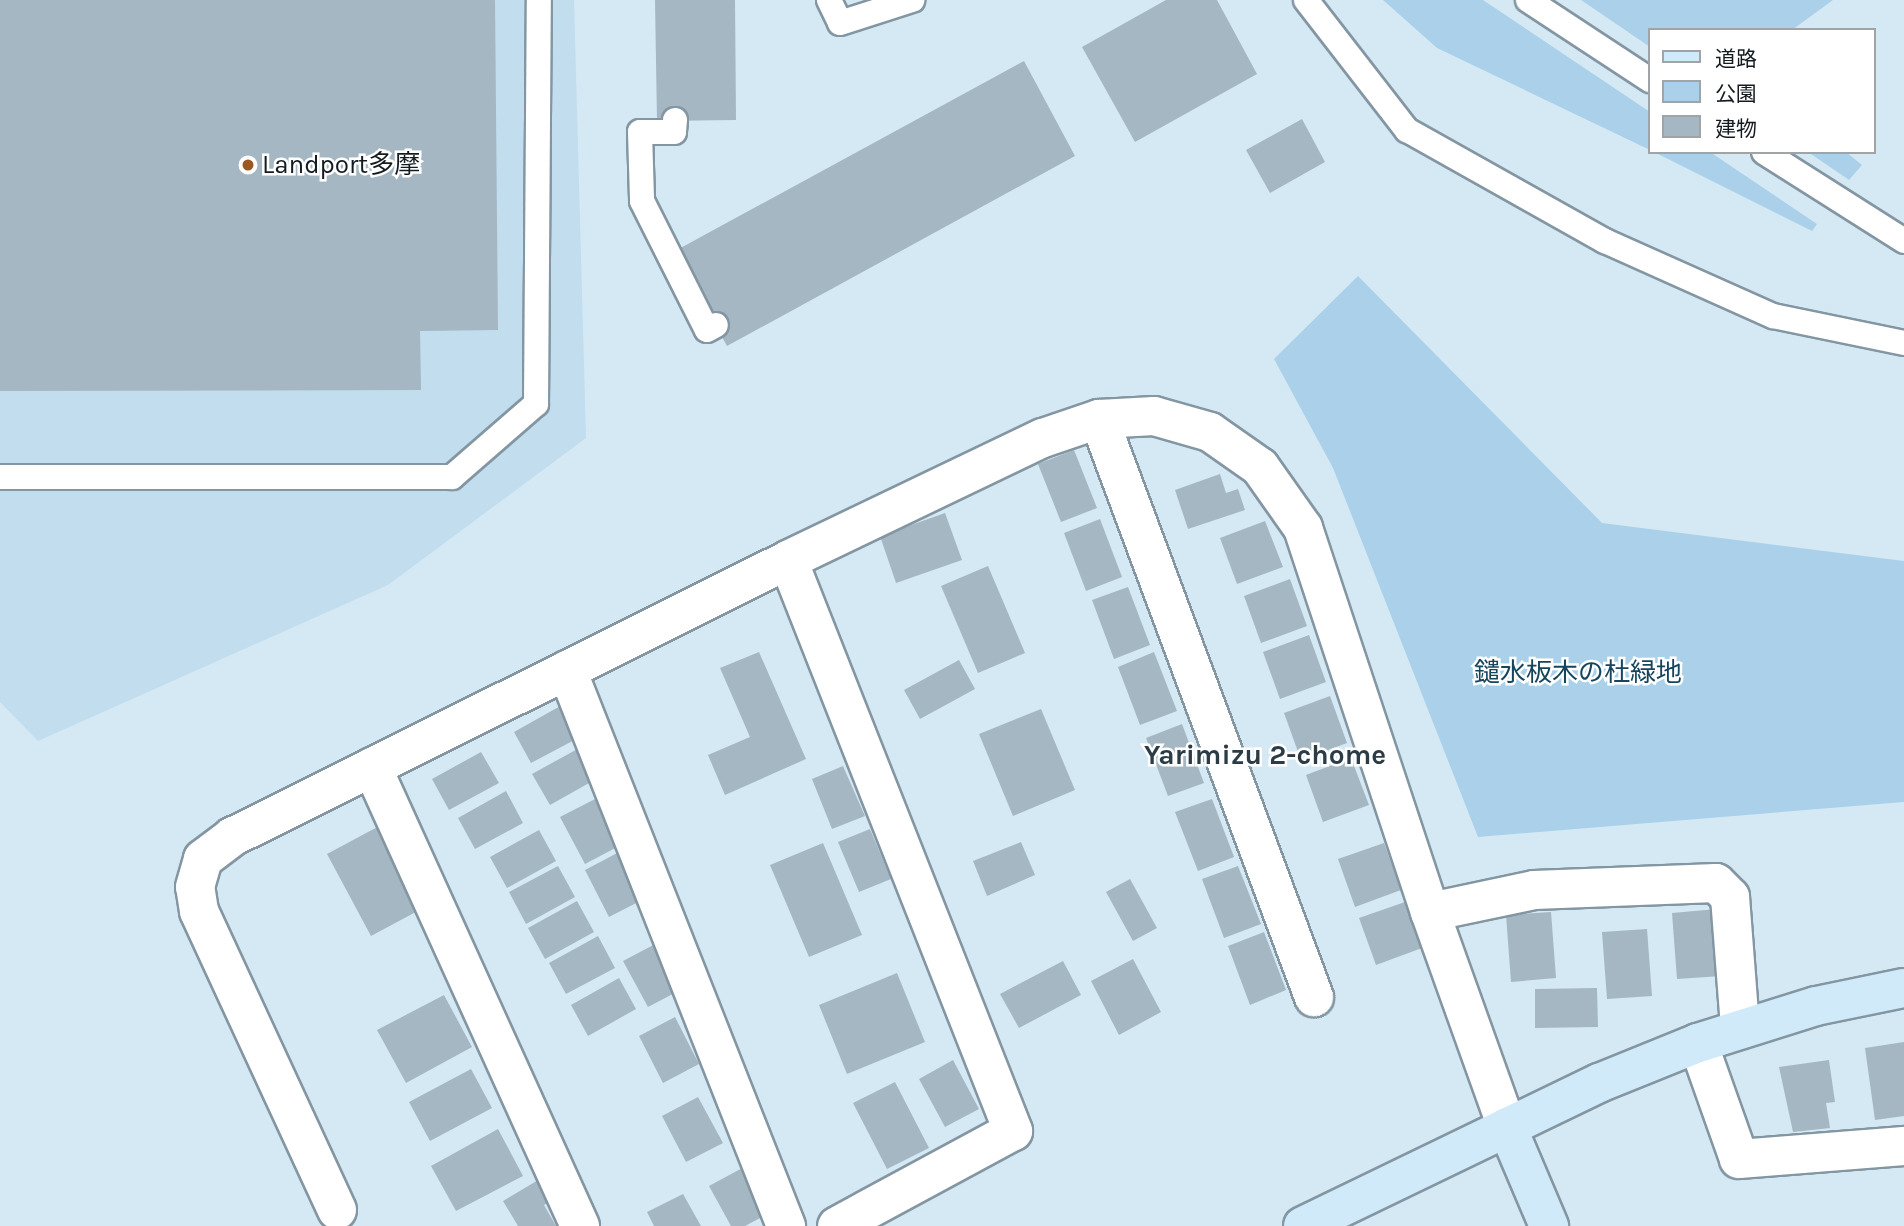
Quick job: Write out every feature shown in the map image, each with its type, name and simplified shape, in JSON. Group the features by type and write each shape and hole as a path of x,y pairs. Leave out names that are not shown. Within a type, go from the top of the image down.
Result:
{"street":[{"path":"337,1210 199,911 195,887 203,859 232,837 788,560 1032,443 1099,419 1154,416 1210,432 1260,467 1303,528 1430,912 1507,1127 1549,1226"},
{"path":"1099,419 1314,997"},
{"path":"788,560 1013,1131 837,1226"},
{"path":"567,670 786,1226"},
{"path":"372,767 580,1226"},
{"path":"1430,912 1534,890 1716,883 1730,897 1740,1028"},
{"path":"1303,1226 1507,1127 1698,1043 1740,1028 1904,988"},
{"path":"1698,1043 1739,1159 1904,1146"}],"lane":[{"path":"0,477 452,477 536,404 539,0"},
{"path":"829,0 840,23 912,0"},
{"path":"1306,0 1407,130 1605,240 1773,316 1904,343"},
{"path":"1528,0 1648,79"},
{"path":"675,120 674,132 640,132 642,201 707,330 716,325"},
{"path":"1767,154 1904,241"}],"shaded area":[{"path":"0,0 574,0 586,438 388,585 38,741 0,702"}],"green space":[{"path":"1383,0 1483,0 1648,111 1648,149 1437,48"},
{"path":"1581,0 1833,0 1795,28 1648,28 1648,46"},
{"path":"1658,154 1713,154 1817,224 1812,231"},
{"path":"1811,154 1848,154 1862,165 1849,180"},
{"name":"鑓水板木の杜緑地","path":"1358,276 1602,523 1904,561 1904,802 1478,837 1333,468 1274,359"}],"building":[{"name":"Landport多摩","path":"0,0 495,0 498,330 420,331 421,390 0,391"},
{"path":"655,0 735,0 736,120 657,121"},
{"path":"1166,0 1217,0 1257,74 1135,142 1082,47"},
{"path":"1024,61 1075,156 727,346 675,251"},
{"path":"1302,119 1325,162 1270,193 1246,150"},
{"path":"1074,450 1097,508 1061,522 1038,464"},
{"path":"1220,474 1226,493 1238,489 1245,510 1188,529 1175,490"},
{"path":"945,513 962,560 896,583 880,536"},
{"path":"1100,519 1122,577 1086,591 1064,533"},
{"path":"1265,521 1283,567 1237,584 1220,538"},
{"path":"988,566 1025,653 978,673 941,586"},
{"path":"1290,579 1307,626 1261,643 1244,596"},
{"path":"1128,587 1150,645 1114,659 1092,600"},
{"path":"1309,635 1326,682 1280,699 1263,652"},
{"path":"759,652 806,759 725,795 708,755 750,737 720,668"},
{"path":"1154,652 1177,711 1140,725 1118,667"},
{"path":"959,660 975,689 920,719 904,690"},
{"path":"1330,696 1347,743 1301,760 1284,713"},
{"path":"562,705 580,737 531,763 514,732"},
{"path":"1041,709 1075,790 1013,816 979,734"},
{"path":"1182,724 1204,783 1168,796 1146,738"},
{"path":"581,747 598,778 550,805 532,774"},
{"path":"481,752 499,783 449,810 432,779"},
{"path":"1351,758 1369,805 1323,822 1306,775"},
{"path":"843,766 865,816 832,829 812,779"},
{"path":"506,791 523,823 475,849 458,818"},
{"path":"597,798 621,845 585,864 560,817"},
{"path":"1212,799 1234,857 1198,871 1175,812"},
{"path":"383,824 427,906 371,936 327,854"},
{"path":"870,829 891,879 859,892 838,842"},
{"path":"539,830 556,861 507,888 490,857"},
{"path":"1021,842 1035,875 987,896 973,861"},
{"path":"823,843 862,935 809,957 770,865"},
{"path":"1384,843 1401,890 1355,907 1338,859"},
{"path":"621,851 646,898 609,917 585,870"},
{"path":"558,866 575,897 526,924 509,892"},
{"path":"1238,866 1261,924 1224,938 1202,879"},
{"path":"1130,879 1157,928 1133,941 1106,892"},
{"path":"577,901 594,932 545,959 528,928"},
{"path":"1405,902 1422,948 1376,965 1359,918"},
{"path":"1717,909 1722,976 1677,979 1672,913"},
{"path":"1551,912 1556,978 1511,982 1506,915"},
{"path":"1647,929 1652,996 1607,999 1602,932"},
{"path":"1264,932 1286,990 1250,1005 1228,946"},
{"path":"598,936 615,968 566,994 549,963"},
{"path":"659,942 684,988 648,1007 623,961"},
{"path":"1133,959 1161,1012 1119,1035 1091,981"},
{"path":"1063,961 1081,995 1019,1028 1000,994"},
{"path":"897,973 925,1042 847,1074 819,1005"},
{"path":"619,978 636,1009 588,1036 571,1005"},
{"path":"1597,988 1598,1027 1535,1028 1535,989"},
{"path":"444,995 472,1047 406,1083 377,1030"},
{"path":"675,1017 699,1064 663,1083 639,1036"},
{"path":"1904,1042 1904,1116 1875,1120 1865,1048"},
{"path":"953,1060 979,1109 945,1127 919,1079"},
{"path":"1829,1060 1835,1102 1826,1103 1830,1128 1793,1132 1779,1067"},
{"path":"471,1069 492,1108 430,1141 409,1102"},
{"path":"895,1082 929,1148 887,1169 853,1103"},
{"path":"698,1097 723,1143 686,1162 662,1116"},
{"path":"498,1129 523,1176 456,1211 431,1166"},
{"path":"746,1166 770,1213 745,1226 731,1226 709,1186"},
{"path":"550,1173 562,1195 544,1205 556,1226 518,1226 503,1201"},
{"path":"683,1194 701,1226 654,1226 647,1212"}],"place":[{"name":"Landport多摩","path":"248,165"}],"district":[{"name":"Yarimizu 2-chome","path":"1265,755"}]}
